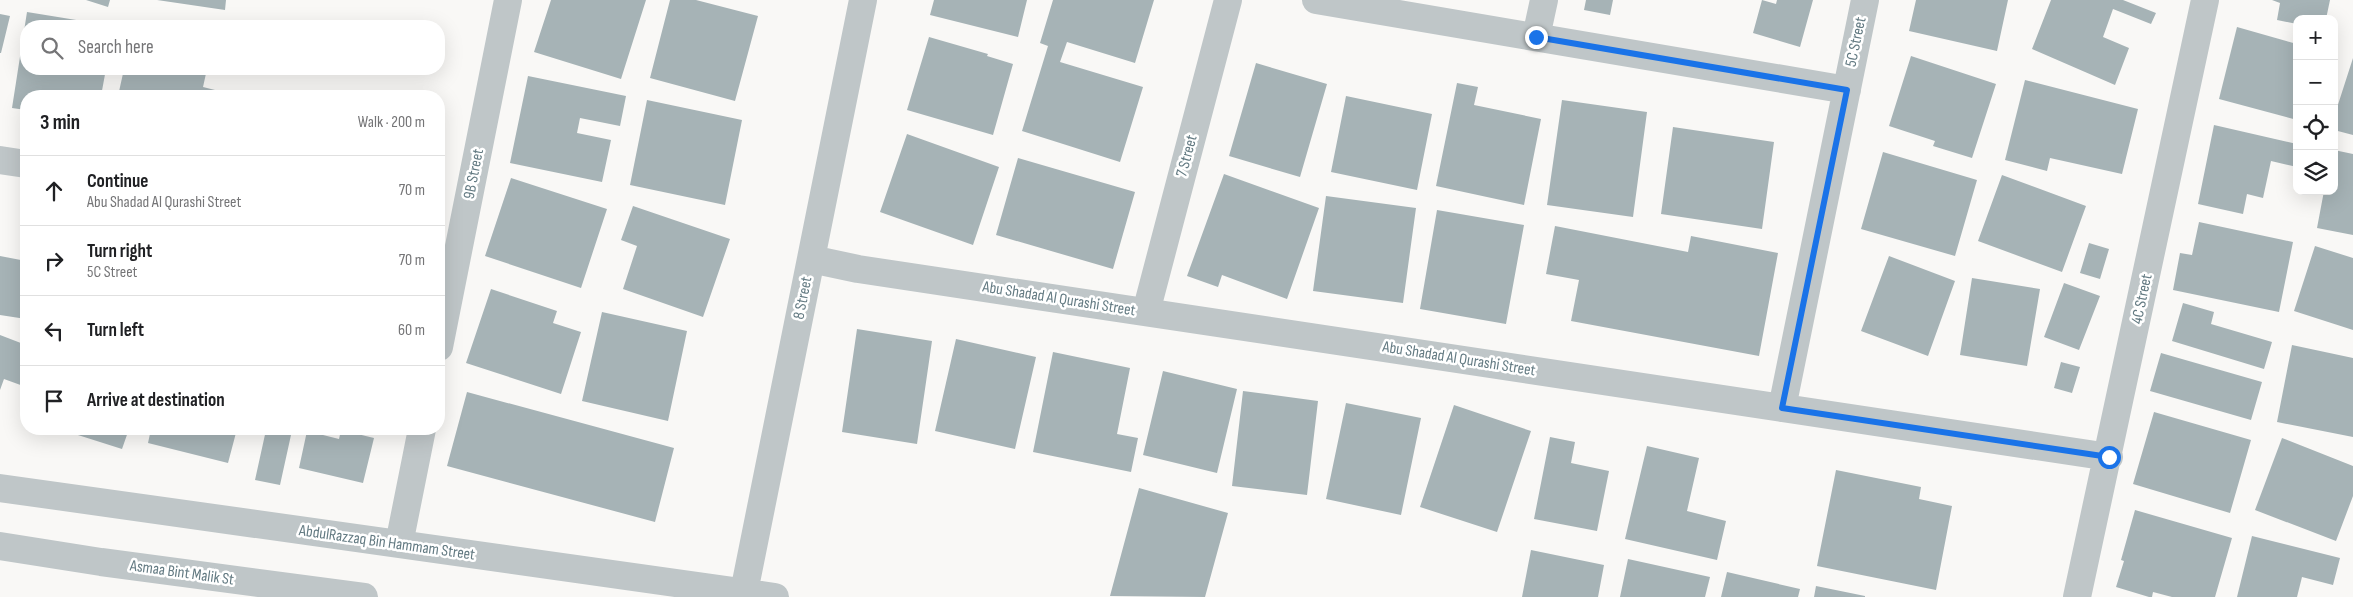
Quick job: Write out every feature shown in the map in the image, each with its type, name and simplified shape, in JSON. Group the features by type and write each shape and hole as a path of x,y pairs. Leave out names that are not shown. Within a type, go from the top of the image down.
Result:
{"street":[{"name":"9B Street","path":"445,285 450,233 508,0"},
{"name":"8 Street","path":"743,595 863,0"},
{"name":"7 Street","path":"1146,312 1228,0"},
{"path":"1316,0 1847,90"},
{"path":"1536,37 1544,0"},
{"name":"5C Street","path":"1782,408 1865,0"},
{"name":"4C Street","path":"2077,597 2109,457 2205,0"},
{"path":"0,160 20,163"},
{"name":"Abu Shadad Al Qurashi Street","path":"811,259 858,269 2109,457"},
{"path":"399,544 421,435"},
{"name":"AbdulRazzaq Bin Hammam Street","path":"0,488 743,595 775,597"},
{"name":"Asmaa Bint Malik St","path":"0,546 101,562 364,597"}],"building":[{"path":"86,0 110,0 108,7"},
{"path":"157,0 226,0 225,10"},
{"path":"551,0 646,0 621,79 534,52"},
{"path":"670,0 696,0 758,16 735,101 650,78"},
{"path":"934,0 1027,0 1018,37 930,15"},
{"path":"1053,0 1154,0 1135,63 1067,42 1060,62 1143,87 1120,162 1022,131 1048,46 1040,43"},
{"path":"1586,0 1613,0 1610,15 1584,10"},
{"path":"1762,0 1776,4 1777,0 1813,0 1800,47 1753,33"},
{"path":"1916,0 2008,0 1997,51 1909,31"},
{"path":"2051,0 2123,0 2156,13 2151,24 2113,9 2103,37 2129,48 2115,85 2032,49"},
{"path":"2272,0 2330,0 2327,15 2293,15 2293,23 2277,20 2280,3"},
{"path":"27,12 76,20 26,20"},
{"path":"0,14 10,16 1,53 0,53"},
{"path":"2237,27 2293,43 2293,119 2219,99"},
{"path":"929,37 988,54 987,56 1013,64 993,135 907,110"},
{"path":"1911,56 1996,84 1972,158 1933,146 1935,141 1889,126"},
{"path":"20,57 20,75 105,75 102,90 20,90 20,109 12,108"},
{"path":"2353,58 2353,135 2338,131 2338,105"},
{"path":"1256,63 1327,84 1300,177 1229,156"},
{"path":"123,75 206,75 203,87 215,90 119,90"},
{"path":"528,76 626,96 620,126 580,118 577,133 611,140 602,182 510,163"},
{"path":"2025,80 2138,109 2122,174 2050,158 2047,171 2005,160"},
{"path":"1457,83 1478,87 1474,105 1541,119 1524,205 1436,186"},
{"path":"1346,96 1432,114 1417,190 1331,172"},
{"path":"647,100 742,120 725,205 630,185"},
{"path":"1562,100 1647,112 1633,217 1547,205"},
{"path":"2214,125 2293,143 2293,166 2271,161 2263,198 2247,194 2243,214 2198,204"},
{"path":"1673,127 1774,142 1762,229 1661,214"},
{"path":"907,134 999,167 973,245 880,212"},
{"path":"2338,151 2353,154 2353,235 2317,228 2323,195 2338,195"},
{"path":"1883,152 1977,180 1955,256 1861,229"},
{"path":"1018,158 1135,192 1113,269 996,235"},
{"path":"1224,174 1319,208 1287,299 1222,275 1218,287 1187,276"},
{"path":"2002,175 2086,206 2062,272 1978,241"},
{"path":"511,178 607,209 581,288 485,256"},
{"path":"1326,196 1416,208 1403,303 1313,291"},
{"path":"633,206 730,239 703,317 623,289 637,246 621,240"},
{"path":"1437,210 1524,225 1506,324 1420,309"},
{"path":"2199,222 2293,242 2279,312 2173,290 2180,253 2192,255"},
{"path":"1555,226 1688,252 1691,236 1778,253 1759,356 1571,321 1579,280 1546,274"},
{"path":"2089,243 2109,249 2100,279 2080,273"},
{"path":"2315,246 2353,258 2353,330 2294,311"},
{"path":"0,256 20,260 20,318 0,315"},
{"path":"1889,256 1955,281 1928,356 1861,331"},
{"path":"1972,278 2040,289 2027,366 1960,355"},
{"path":"2064,283 2100,296 2079,350 2044,337"},
{"path":"491,289 557,311 553,323 581,332 561,394 466,363"},
{"path":"2183,303 2214,312 2211,324 2272,342 2264,369 2172,341"},
{"path":"602,312 687,331 668,421 582,401"},
{"path":"857,329 932,341 917,444 842,432"},
{"path":"0,335 20,343 20,385 4,379 0,390"},
{"path":"956,339 1036,357 1015,449 935,431"},
{"path":"2292,345 2353,358 2353,437 2277,422"},
{"path":"1053,352 1130,368 1117,434 1138,438 1131,472 1033,452"},
{"path":"2161,353 2262,382 2251,420 2150,391"},
{"path":"2061,362 2080,367 2072,393 2054,388"},
{"path":"1163,371 1237,389 1217,473 1143,455"},
{"path":"1243,391 1318,401 1307,495 1232,486"},
{"path":"467,392 674,448 655,522 447,466"},
{"path":"1346,403 1421,418 1401,515 1326,499"},
{"path":"1454,405 1531,431 1497,532 1420,507"},
{"path":"2154,412 2251,440 2230,513 2133,484"},
{"path":"78,435 127,435 122,449"},
{"path":"150,435 235,435 228,463 148,443"},
{"path":"265,435 291,435 280,485 255,480"},
{"path":"306,435 323,435 339,439 340,435 362,435 374,438 363,483 299,468"},
{"path":"1550,437 1575,442 1571,463 1609,471 1597,531 1534,519"},
{"path":"2282,438 2353,466 2353,496 2336,541 2255,510"},
{"path":"1647,446 1699,458 1687,511 1726,521 1717,560 1625,539"},
{"path":"1836,470 1921,487 1919,499 1952,506 1936,590 1817,566"},
{"path":"1139,488 1228,513 1205,597 1110,596"},
{"path":"2135,510 2232,538 2215,597 2172,597 2153,592 2152,597 2149,597 2116,587 2124,561 2121,560"},
{"path":"2252,536 2340,558 2333,585 2302,577 2297,597 2237,597"},
{"path":"1531,550 1604,565 1598,597 1522,597"},
{"path":"1628,559 1710,577 1705,597 1620,597"},
{"path":"1727,572 1800,589 1798,597 1721,597"},
{"path":"1816,586 1865,596 1865,597 1814,597"}],"route":[{"path":"1536,37 1847,90 1782,408 2109,457"}]}
